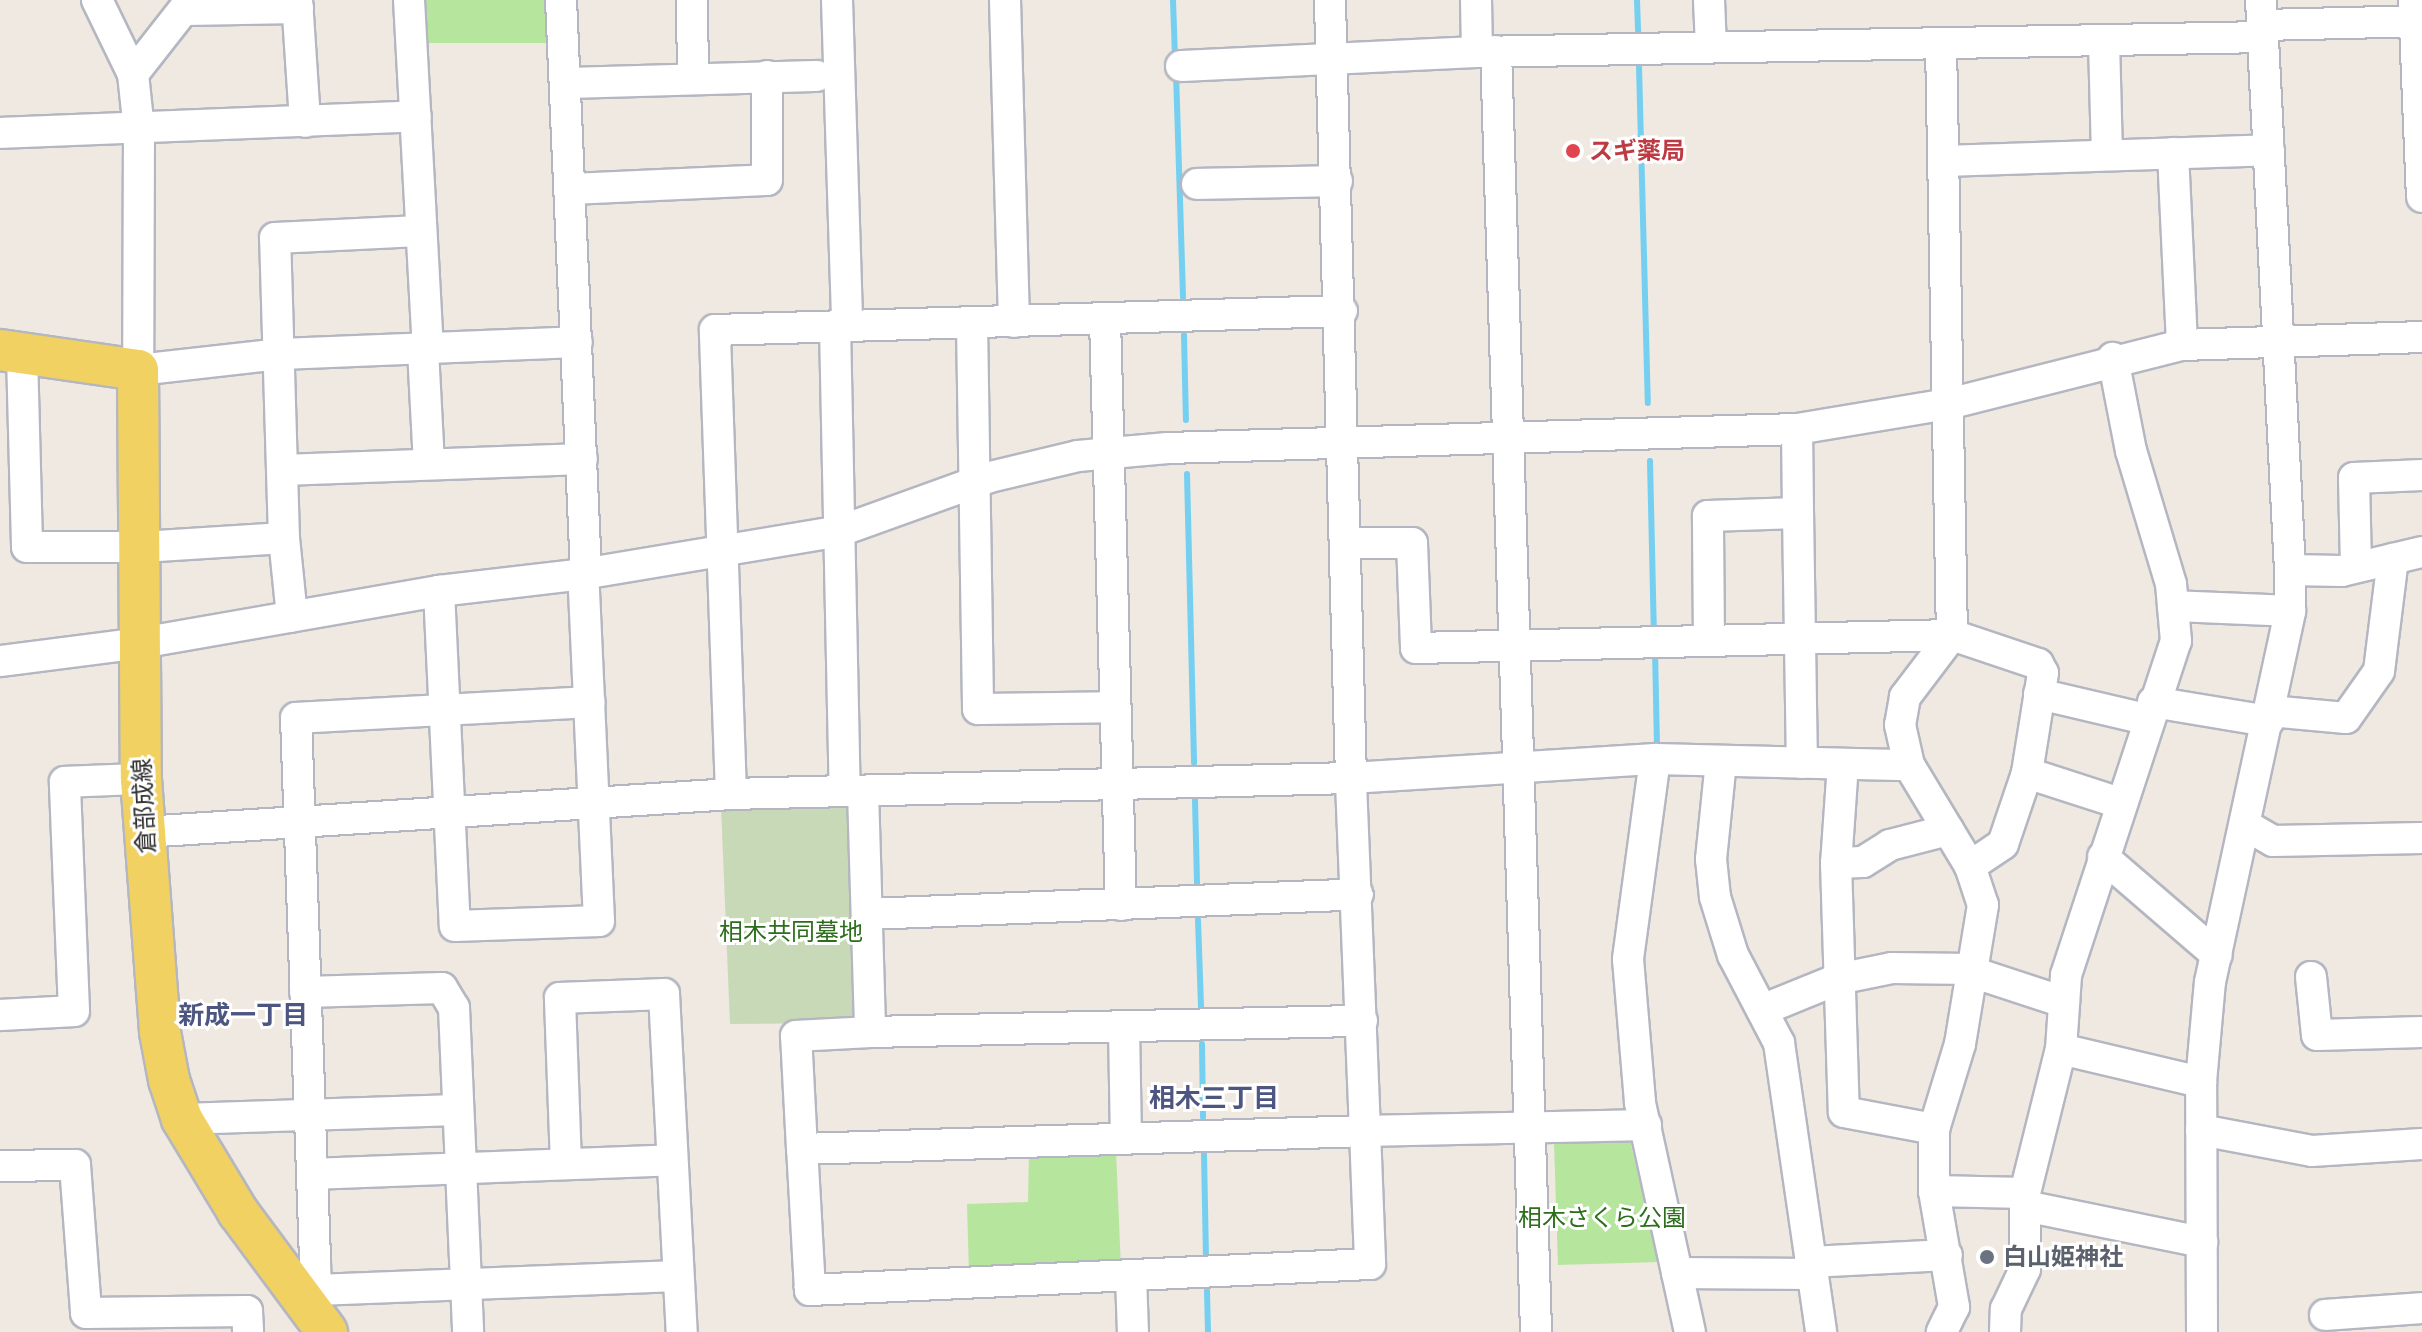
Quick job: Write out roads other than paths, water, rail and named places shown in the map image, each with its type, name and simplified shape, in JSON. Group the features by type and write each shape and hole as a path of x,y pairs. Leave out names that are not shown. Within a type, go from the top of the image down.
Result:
{"main road":[{"path":"11,352 138,370"},
{"name":"倉部成線","path":"138,370 142,547 141,779 160,1032 182,1119 238,1212 317,1309"}],"street":[{"path":"97,0 133,74 139,130 138,370 281,354 577,342"},
{"path":"409,0 429,464"},
{"path":"439,591 455,926 596,922 596,807 561,0"},
{"path":"692,0 693,77"},
{"path":"837,0 840,531 854,791 869,914 870,1032"},
{"path":"1005,0 1014,322"},
{"path":"1330,0 1342,311 1351,778 1358,894 1370,1264 810,1290 796,1036 1362,1021"},
{"path":"1476,0 1486,51 1510,440 1536,1332"},
{"path":"1709,0 1711,47"},
{"path":"133,74 188,5 298,4 305,122"},
{"path":"1181,66 1333,61 1486,51 2104,41 2262,21 2417,14 2422,197"},
{"path":"2202,1332 2201,1082 2217,955 2247,826 2290,611 2262,21"},
{"path":"2104,41 2107,155"},
{"path":"1941,43 1952,635 1905,697 1900,725 1909,765 1970,866 1983,905 1960,1044 1934,1129 1934,1191 1954,1307 1942,1332"},
{"path":"570,189 767,180 767,76"},
{"path":"566,83 693,77 817,76"},
{"path":"0,133 139,130 416,116"},
{"path":"1944,161 2269,150"},
{"path":"2173,153 2182,345"},
{"path":"1197,184 1337,181"},
{"path":"292,617 284,538 281,354 275,238 420,231"},
{"path":"731,794 715,330 1342,311"},
{"path":"1105,319 1121,905"},
{"path":"972,323 978,709 1115,707"},
{"path":"0,661 141,643 439,591 722,553 840,531 975,483 1078,456 1797,429 1948,404 2113,358 2182,345 2422,337"},
{"path":"11,352 27,547 142,547 284,538"},
{"path":"2005,1332 2006,1309 2025,1269 2025,1199 2061,1049 2066,975 2150,711 2176,641 2173,606 2131,451 2113,358"},
{"path":"1797,429 1804,639 1802,763"},
{"path":"284,470 582,459"},
{"path":"2356,567 2354,478 2422,475"},
{"path":"1709,641 1708,516 1798,513"},
{"path":"1346,543 1412,543 1416,648 1952,635 2038,664 2043,673 2027,773 2003,844 1970,866"},
{"path":"2290,570 2356,567 2422,552"},
{"path":"2039,694 2150,711 2346,718 2379,671 2393,559"},
{"path":"2173,606 2290,611"},
{"path":"590,702 296,718 317,1309 464,1284 678,1276"},
{"path":"144,832 596,807 731,794 1351,778 1655,759 1909,765"},
{"path":"1655,759 1628,959 1640,1103 1690,1332"},
{"path":"1721,761 1711,859 1715,897 1733,955 1779,1043 1793,1114 1821,1332"},
{"path":"1843,764 1836,863 1844,1112"},
{"path":"2027,773 2120,803"},
{"path":"0,1015 74,1011 65,782 141,779"},
{"path":"2247,826 2273,841 2422,838"},
{"path":"1836,863 1863,862 1890,845 1948,830"},
{"path":"2103,857 2217,955"},
{"path":"869,914 1358,894"},
{"path":"1762,1010 1838,979 1892,968 1972,971 2064,1002"},
{"path":"2311,977 2317,1035 2422,1032"},
{"path":"305,992 442,988 454,1008 468,1332"},
{"path":"566,1164 560,998 664,994 682,1332"},
{"path":"1124,1027 1126,1137"},
{"path":"2061,1049 2201,1082"},
{"path":"182,1119 310,1112 457,1110"},
{"path":"1793,1114 1844,1112 1934,1129"},
{"path":"802,1149 1528,1125 1646,1125"},
{"path":"2201,1130 2312,1151 2422,1144"},
{"path":"313,1174 671,1160"},
{"path":"0,1166 75,1165 86,1313 247,1311 248,1332"},
{"path":"1934,1191 2025,1199 2202,1242"},
{"path":"1677,1273 1811,1268 1947,1255"},
{"path":"1131,1276 1133,1332"},
{"path":"2325,1315 2422,1308"}],"waterway":[{"path":"1173,0 1175,58"},
{"path":"1637,0 1638,32"},
{"path":"1639,66 1648,403"},
{"path":"1176,73 1183,297"},
{"path":"1184,335 1186,420"},
{"path":"1650,461 1654,635"},
{"path":"1187,474 1194,763"},
{"path":"1655,650 1657,743"},
{"path":"1195,800 1197,883"},
{"path":"1198,920 1201,1007"},
{"path":"1202,1044 1203,1117"},
{"path":"1204,1154 1206,1254"},
{"path":"1207,1291 1208,1332"}],"place":[{"name":"スギ薬局","path":"1573,151"},
{"name":"白山姫神社","path":"1987,1257"}],"district":[{"name":"新成一丁目","path":"243,1016"},
{"name":"相木三丁目","path":"1214,1099"}],"park label":[{"name":"相木共同墓地","path":"791,932"},
{"name":"相木さくら公園","path":"1602,1218"}]}
